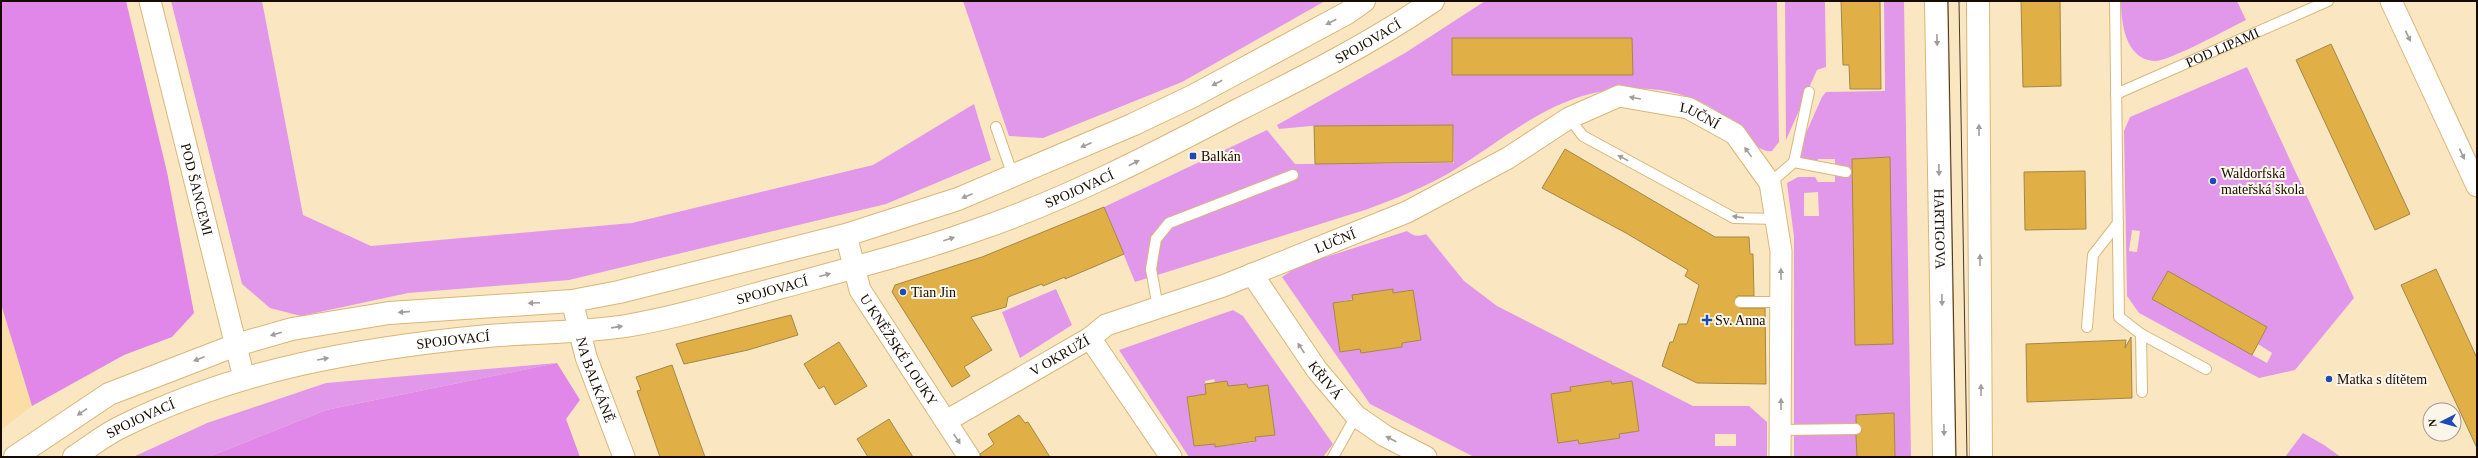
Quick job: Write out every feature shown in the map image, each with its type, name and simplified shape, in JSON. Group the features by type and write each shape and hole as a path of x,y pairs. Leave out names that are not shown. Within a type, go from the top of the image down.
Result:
{"main road":[{"path":"15,457 109,394 236,345 292,329 389,313 572,301 619,292 846,234 958,199 1132,125 1193,96 1347,13 1364,1"},
{"name":"SPOJOVACÍ","path":"74,457 120,427 182,399 244,378 300,363 396,346 493,335 578,332 629,325 700,309 854,267 972,232 1116,173 1359,48 1433,1"},
{"name":"HARTIGOVA","path":"1936,1 1944,457"},
{"path":"1978,1 1981,457"}],"street":[{"name":"POD ŠANCEMI","path":"150,1 244,378"},
{"path":"2391,1 2477,186"},
{"name":"LUČNÍ","path":"1090,338 1106,325 1223,286 1408,212 1508,158 1569,118 1619,96 1688,108 1735,134 1770,183 1781,251 1780,457"},
{"name":"U KNĚŽSKÉ LOUKY","path":"846,234 860,290 969,457"},
{"name":"KŘIVÁ","path":"1252,274 1317,370 1356,416 1385,436 1426,457"},
{"name":"NA BALKÁNĚ","path":"572,301 578,332 624,457"},
{"name":"V OKRUŽÍ","path":"946,422 1090,338 1171,457"}],"lane":[{"path":"2115,1 2119,317 2142,334 2206,369"},
{"name":"POD LIPAMI","path":"2116,94 2328,1"},
{"path":"1770,183 1794,162 1809,92"},
{"path":"1569,118 1583,136 1734,218 1777,219"},
{"path":"996,127 1013,176"},
{"path":"1794,162 1846,172"},
{"path":"1158,308 1151,269 1156,239 1170,223 1293,175"},
{"path":"2087,327 2092,255 2118,223"},
{"path":"1740,302 1781,302"},
{"path":"2142,334 2142,392"},
{"path":"1333,457 1356,416"},
{"path":"1781,430 1856,429"}],"shaded area":[{"path":"1,1 126,1 167,172 194,313 172,337 124,355 32,406 1,304"},
{"path":"171,1 262,1 303,215 371,246 632,223 873,165 974,104 991,160 886,204 569,280 408,293 301,316 270,308 242,284"},
{"path":"963,1 1325,1 1182,82 1043,138 1009,136"},
{"path":"1485,1 1777,1 1779,142 1772,151 1766,151 1753,144 1717,111 1699,101 1680,94 1650,89 1619,89 1592,94 1543,112 1451,172 1431,183 1400,196 1368,209 1135,282 1104,207 1267,130 1295,164 1454,163 1453,127 1311,126 1279,129 1277,125 1405,53","holes":["1452,38 1631,38 1632,75 1453,75"]},
{"path":"1785,1 1825,1 1826,67 1817,70 1786,140"},
{"path":"1884,1 1904,1 1911,457 1895,457 1894,413 1856,415 1857,457 1794,457 1794,237 1787,183 1798,177 1815,177 1818,182 1835,182 1835,159 1818,159 1817,163 1801,166 1797,153 1822,97 1826,92 1885,91","holes":["1890,157 1853,220 1852,159","1818,192 1819,216 1804,216 1804,193"]},
{"path":"2121,1 2237,1 2246,20 2171,57 2153,61 2136,53 2126,38 2122,19"},
{"name":"Waldorfská mateřská škola","path":"2247,67 2354,298 2295,370 2259,378 2139,313 2127,296 2124,131 2130,117","holes":["2132,230 2140,231 2137,252 2129,251","2168,272 2267,327 2258,344 2272,353 2267,363 2152,299"]},
{"path":"1407,231 1416,236 1426,234 1464,281 1497,306 1693,406 1749,406 1767,422 1767,457 1474,457 1370,404 1282,277 1298,266","holes":["1393,289 1393,293 1413,290 1421,340 1402,343 1402,347 1361,353 1360,349 1341,352 1333,303 1353,299 1352,296","1611,381 1612,384 1632,381 1639,431 1619,434 1620,438 1579,444 1578,440 1558,443 1551,394 1571,391 1571,387","1715,434 1736,434 1736,446 1715,446"]},
{"path":"1056,289 1072,325 1020,358 1002,312"},
{"path":"1,304 32,406 1,430"},
{"path":"1233,310 1243,316 1333,444 1323,457 1189,457 1119,350","holes":["1214,379 1215,383 1227,381 1228,386 1247,384 1248,388 1268,385 1275,434 1255,437 1255,442 1215,447 1215,444 1194,446 1187,397 1207,394 1205,381"]},
{"path":"557,363 326,410 208,457 133,457 207,423 326,383"},
{"path":"557,363 580,400 566,419 580,457 208,457 326,410"},
{"path":"2303,433 2324,445 2341,457 2285,457"}],"building":[{"path":"1841,1 1880,1 1881,89 1850,89 1849,65 1843,65"},
{"path":"2021,1 2060,1 2061,86 2023,87"},
{"path":"1452,38 1632,38 1633,75 1452,75"},
{"path":"2331,44 2410,214 2375,230 2296,60"},
{"path":"1453,125 1453,162 1315,164 1314,126"},
{"path":"1565,149 1715,237 1749,237 1750,254 1753,254 1754,296 1737,296 1734,302 1740,308 1765,308 1766,384 1697,383 1662,366 1670,342 1673,342 1679,324 1687,324 1699,285 1685,276 1688,270 1626,233 1542,188"},
{"path":"1890,157 1893,344 1855,345 1852,159"},
{"path":"2085,171 2086,229 2025,230 2024,172"},
{"path":"1104,207 1124,254 1065,279 1065,277 1043,286 1042,284 1008,297 1006,307 971,317 992,350 964,367 970,376 952,387 892,292 895,285 982,257"},
{"path":"2436,269 2477,358 2477,448 2462,416 2462,402 2456,402 2401,285"},
{"path":"2168,271 2267,327 2252,355 2152,299"},
{"path":"1393,289 1393,293 1413,290 1421,340 1402,343 1402,347 1361,353 1360,349 1340,352 1333,303 1353,300 1352,295"},
{"path":"791,315 798,335 748,350 684,364 676,344"},
{"path":"2131,337 2132,398 2027,402 2026,344 2126,340 2125,348"},
{"path":"839,342 867,386 835,405 824,386 819,389 804,364"},
{"path":"672,365 705,457 660,457 637,391 641,390 636,377"},
{"path":"1227,381 1228,386 1247,384 1248,388 1268,385 1275,435 1255,437 1256,441 1215,447 1215,444 1194,446 1187,397 1206,394 1205,384"},
{"path":"1611,381 1612,384 1632,381 1639,431 1619,434 1620,438 1579,444 1578,440 1558,443 1551,394 1571,391 1570,387"},
{"path":"1894,413 1895,457 1857,457 1856,435 1861,432 1862,429 1856,422 1856,415"},
{"path":"1019,415 1025,423 1028,422 1050,457 981,457 980,454 994,444 988,434"},
{"path":"889,419 913,457 868,457 857,439"}],"tram line":[{"path":"1948,1 1956,457"},
{"path":"1959,1 1967,457"}],"place":[{"name":"Balkán","path":"1193,156"},
{"name":"Waldorfská mateřská škola","path":"2213,181"},
{"name":"Tian Jin","path":"903,292"},
{"name":"Sv. Anna","path":"1707,320"},
{"name":"Matka s dítětem","path":"2329,379"}]}
